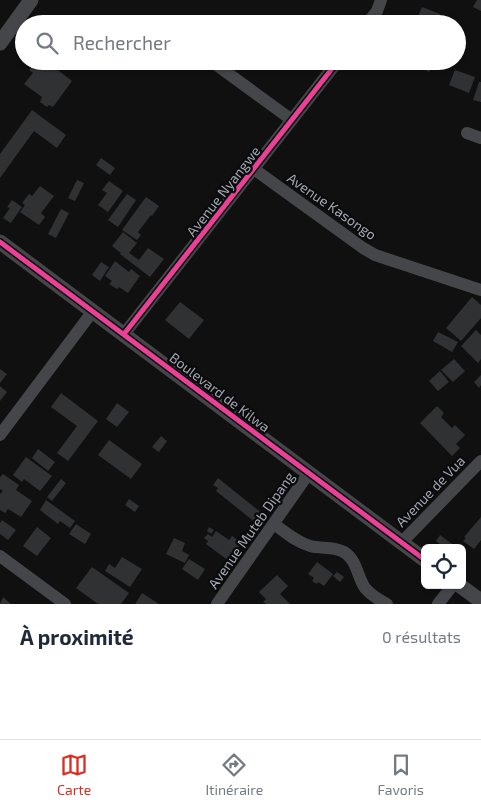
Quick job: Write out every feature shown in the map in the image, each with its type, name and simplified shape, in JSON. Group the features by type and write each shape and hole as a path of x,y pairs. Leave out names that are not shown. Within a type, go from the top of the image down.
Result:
{"street":[{"path":"21,15 32,0"},
{"path":"374,15 381,0"},
{"path":"0,43 15,23"},
{"path":"223,70 292,120"},
{"name":"Avenue Nyangwe","path":"124,334 331,70"},
{"path":"467,133 481,138"},
{"name":"Avenue Kasongo","path":"254,169 375,255 481,290"},
{"name":"Boulevard de Kilwa","path":"0,242 421,557"},
{"path":"0,435 93,311"},
{"name":"Avenue de Vua","path":"402,543 481,460"},
{"name":"Avenue Muteb Dipang","path":"217,604 309,473"},
{"path":"274,524 294,539 311,546 328,547 344,552 354,562 365,588 387,604"},
{"path":"0,556 65,604"},
{"path":"438,604 449,589"},
{"path":"464,589 481,601"}],"building":[{"path":"477,0 481,0 481,11 473,7"},
{"path":"422,7 440,14 440,15 418,15"},
{"path":"29,70 58,70 72,81 53,107 49,105 47,107 40,102 42,97 24,84 33,73"},
{"path":"455,70 475,77 469,93 449,85"},
{"path":"479,82 481,82 481,102 473,100"},
{"path":"32,110 66,135 57,148 34,131 0,178 0,154"},
{"path":"101,158 115,168 110,175 96,165"},
{"path":"77,180 84,183 75,201 68,198"},
{"path":"109,181 123,191 108,212 98,205 107,193 102,190"},
{"path":"40,186 54,196 41,213 45,217 39,225 20,212 25,205 22,203 29,194 32,196"},
{"path":"127,194 136,200 118,227 108,220"},
{"path":"146,197 159,206 138,232 141,235 137,240 122,230"},
{"path":"12,200 22,207 11,223 3,218 10,208 7,207"},
{"path":"61,209 69,213 56,238 48,234"},
{"path":"123,232 137,243 129,253 139,260 148,248 164,259 150,277 112,246"},
{"path":"115,261 129,272 131,269 140,276 128,293 119,287 117,289 109,284 112,281 105,276"},
{"path":"101,262 109,267 100,281 92,275"},
{"path":"472,297 481,305 481,318 461,341 446,328"},
{"path":"180,302 204,320 189,339 165,320"},
{"path":"476,330 481,335 481,359 478,363 461,346"},
{"path":"438,332 458,342 452,352 433,341"},
{"path":"454,359 465,371 453,382 441,370"},
{"path":"0,369 7,374 0,383"},
{"path":"440,371 449,382 438,391 429,381"},
{"path":"481,375 481,385 479,388 474,382"},
{"path":"0,386 7,392 0,401"},
{"path":"61,393 98,421 68,461 57,453 77,426 51,407"},
{"path":"117,403 129,412 117,427 106,419"},
{"path":"437,406 444,413 441,417 452,428 455,425 465,435 456,444 460,448 452,456 420,423"},
{"path":"161,436 167,441 159,452 152,447"},
{"path":"109,440 142,464 131,479 98,455"},
{"path":"38,449 55,462 48,471 32,458"},
{"path":"26,457 52,476 40,491 24,479 22,482 13,475"},
{"path":"3,474 19,485 16,490 32,501 21,517 8,509 5,513 0,510 0,494 3,491 0,489 0,477"},
{"path":"218,478 268,518 261,527 216,491 218,488 213,485"},
{"path":"61,479 66,483 52,501 47,497"},
{"path":"129,499 139,506 135,512 125,505"},
{"path":"46,500 75,521 70,528 60,521 58,524 40,510"},
{"path":"481,517 481,540 474,549 463,541 466,538 464,537"},
{"path":"2,520 16,530 8,540 0,534 0,523"},
{"path":"76,524 91,534 85,544 69,534"},
{"path":"37,527 51,538 37,556 23,546"},
{"path":"209,527 214,530 211,534 207,531"},
{"path":"216,531 229,540 232,536 242,543 229,561 206,544 208,541 204,538 208,534 212,537"},
{"path":"440,535 452,544 440,544 436,541"},
{"path":"174,538 185,543 182,551 189,555 185,563 166,554"},
{"path":"122,557 142,569 130,587 105,571 109,564 115,568"},
{"path":"189,559 205,569 198,580 182,569"},
{"path":"317,562 333,574 324,586 312,581 314,578 308,574"},
{"path":"92,567 129,593 121,604 98,604 76,588"},
{"path":"337,572 344,577 340,582 333,576"},
{"path":"277,575 288,586 280,594 290,604 266,604 263,602 266,599 259,592"},
{"path":"142,593 159,604 135,604"},
{"path":"3,597 11,604 0,604"}],"cycle path":[{"path":"124,334 331,70"},
{"path":"0,242 421,557"}]}
